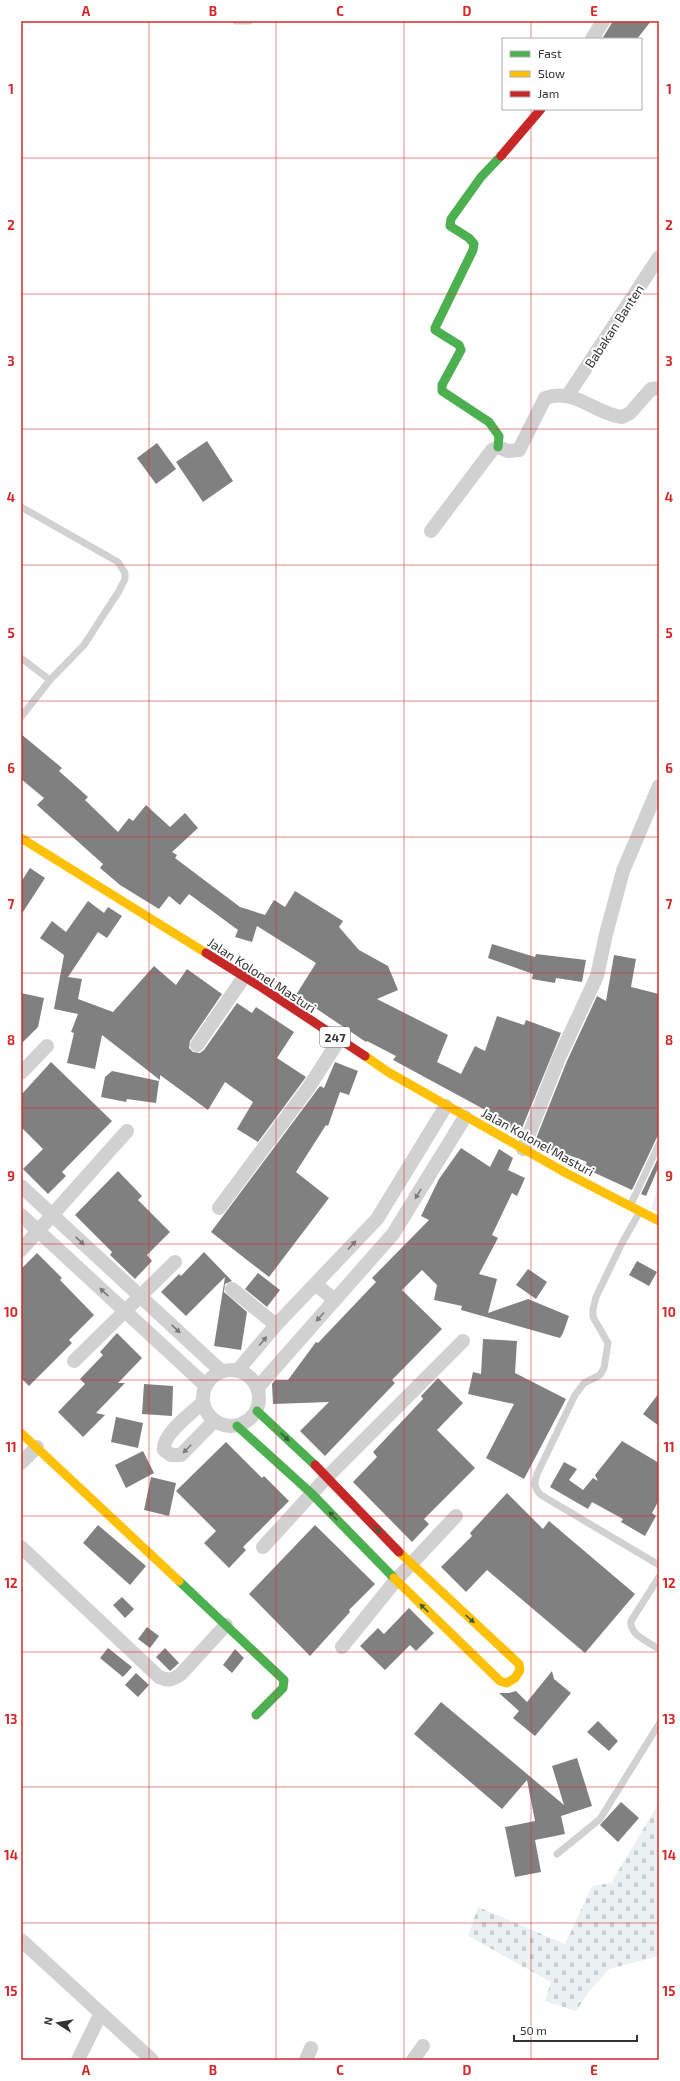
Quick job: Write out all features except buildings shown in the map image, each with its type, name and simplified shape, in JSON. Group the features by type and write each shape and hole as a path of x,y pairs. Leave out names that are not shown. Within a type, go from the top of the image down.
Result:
{"street":[{"path":"593,38 603,21"},
{"path":"498,447 499,436 489,422 442,391 442,385 461,350 459,345 435,329 473,250 474,244 470,238 450,226 449,223 481,177 527,127 539,110"},
{"name":"Babakan Banten","path":"568,395 659,257"},
{"path":"431,531 492,450 498,447 508,451 519,450 545,398 554,395 568,395 609,414 622,417 630,413 651,389 659,388"},
{"path":"524,1149 559,1058 597,976 606,934 623,871 659,786"},
{"name":"Jalan Kolonel Masturi","path":"21,838 244,977 339,1040 446,1106 640,1212 659,1220"},
{"path":"197,1045 244,977"},
{"path":"219,1208 309,1087 339,1040"},
{"path":"21,1073 47,1046"},
{"path":"238,1370 276,1325 377,1219 446,1106"},
{"path":"258,1387 393,1234 465,1116"},
{"path":"21,1250 126,1131"},
{"path":"21,1186 221,1371"},
{"path":"21,1215 205,1385"},
{"path":"52,1244 67,1228"},
{"path":"74,1361 175,1262"},
{"path":"315,1284 335,1300"},
{"path":"232,1289 276,1325"},
{"path":"138,1323 153,1308"},
{"path":"263,1547 332,1482 463,1341"},
{"path":"229,1369 238,1370 250,1376 258,1387 259,1399 257,1410 247,1422 237,1426 224,1426 214,1421 206,1413 203,1402 205,1385 212,1376 221,1371 229,1369"},
{"path":"203,1402 169,1434 164,1445 164,1450 171,1455 181,1455 214,1421"},
{"path":"237,1426 316,1498 396,1580 500,1681 507,1683 515,1678 520,1670 519,1664 410,1564 332,1482 257,1410"},
{"path":"21,1433 284,1680 283,1688 256,1715"},
{"path":"21,1463 37,1447"},
{"path":"342,1647 396,1580 456,1516"},
{"path":"21,1547 159,1677 164,1679 175,1678 181,1674 226,1625"},
{"path":"21,1940 152,2060"},
{"path":"78,2060 102,2013"},
{"path":"413,2060 423,2046"}],"lane":[{"path":"236,21 248,21"},
{"path":"21,507 118,562 125,573 125,579 119,591 84,645 50,680 21,717"},
{"path":"21,658 50,680"},
{"path":"630,1206 659,1144"},
{"path":"640,1212 596,1297 593,1309 593,1317 608,1343 604,1368 600,1375 584,1383 575,1395 537,1474 535,1482 536,1490 541,1495 659,1565"},
{"path":"659,1577 631,1621 630,1626 633,1632 659,1648"},
{"path":"557,1854 600,1819 659,1724"}],"green space":[{"path":"659,1184 659,1212 651,1209"},
{"path":"659,1803 659,1956 609,1969 588,1993 576,2011 545,2001 551,1982 468,1936 478,1907 565,1944 592,1886 611,1883"}],"traffic: fast":[{"path":"498,447 499,436 489,422 442,391 442,385 461,350 459,345 435,330 435,328 473,250 474,244 469,238 450,226 451,219 481,177 501,156"},
{"path":"257,1411 315,1465"},
{"path":"237,1426 311,1493 394,1578"},
{"path":"179,1581 284,1680 283,1688 256,1715"}],"traffic: slow":[{"path":"21,838 206,953"},
{"path":"365,1056 388,1072 566,1173 659,1221"},
{"path":"21,1433 179,1581"},
{"path":"394,1578 500,1681 507,1683 515,1678 520,1670 519,1664 399,1552"}],"traffic: jam":[{"path":"501,156 540,110"},
{"path":"206,953 261,987 365,1056"},
{"path":"315,1465 399,1552"}]}
